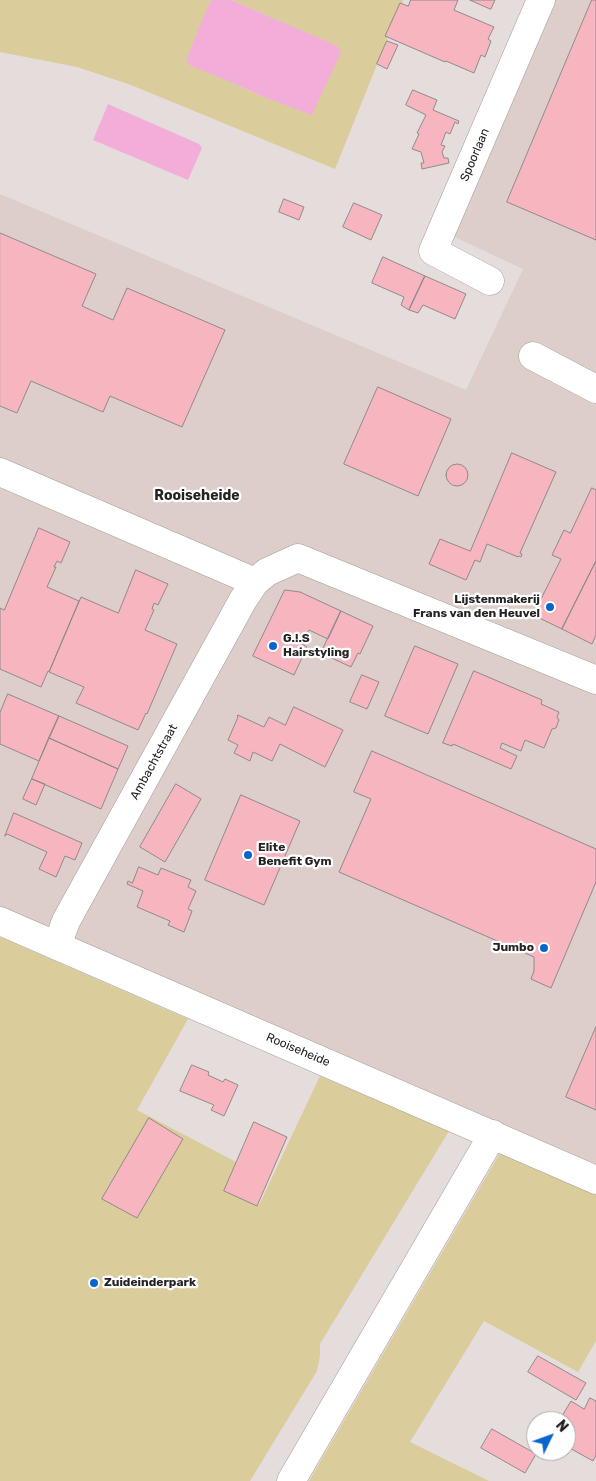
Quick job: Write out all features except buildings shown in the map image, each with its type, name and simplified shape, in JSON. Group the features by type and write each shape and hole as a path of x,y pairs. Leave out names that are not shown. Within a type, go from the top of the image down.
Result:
{"street":[{"name":"Spoorlaan","path":"490,281 433,251 541,0"},
{"path":"533,356 596,389"},
{"path":"0,472 255,582"},
{"name":"Ambachtstraat","path":"57,946 66,921 238,609 255,582 267,572 298,558 596,680"},
{"name":"Rooiseheide","path":"0,921 596,1180"},
{"path":"291,1481 493,1134"}],"shaded area":[{"path":"0,0 212,0 208,6 233,83 259,95 337,47 231,0 403,0 335,169 131,85 77,67 0,52"},
{"path":"212,0 231,0 337,46 341,52 312,115 191,66 186,60"},
{"path":"545,0 596,0 596,1177 0,919 0,194 466,390 523,269 444,232"},
{"path":"108,104 199,144 202,148 188,180 93,140"},
{"name":"Zuideinderpark","path":"0,937 188,1019 137,1110 238,1163 225,1189 259,1205 320,1076 449,1131 320,1344 317,1371 250,1481 0,1481"},
{"path":"500,1153 596,1195 596,1341 578,1372 484,1321 410,1442 489,1481 309,1481"}],"place":[{"name":"Lijstenmakerij Frans van den Heuvel","path":"550,607"},
{"name":"G.!.S Hairstyling","path":"273,646"},
{"name":"Elite Benefit Gym","path":"248,855"},
{"name":"Jumbo","path":"544,948"},
{"name":"Zuideinderpark","path":"94,1283"}],"district":[{"name":"Rooiseheide","path":"197,496"}]}
